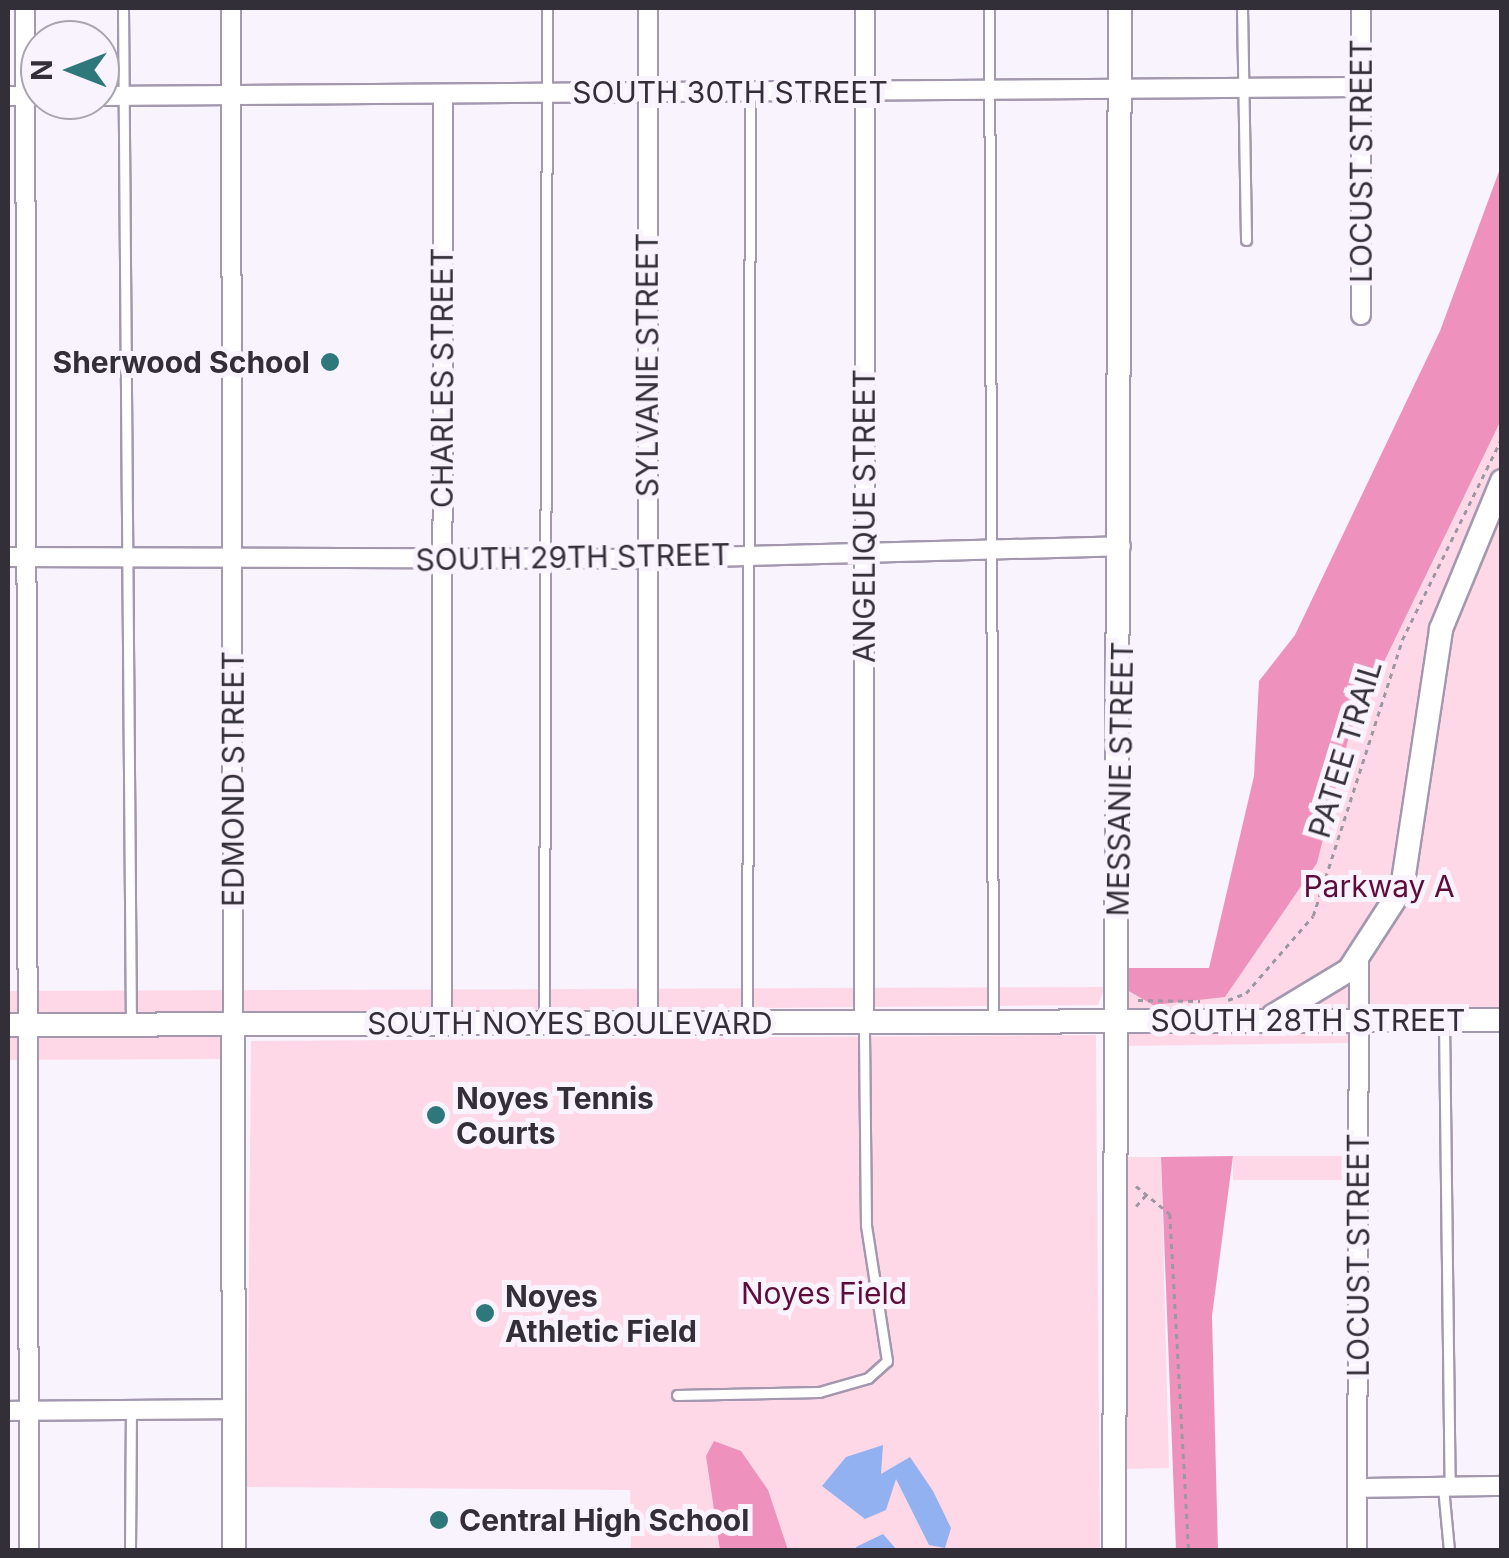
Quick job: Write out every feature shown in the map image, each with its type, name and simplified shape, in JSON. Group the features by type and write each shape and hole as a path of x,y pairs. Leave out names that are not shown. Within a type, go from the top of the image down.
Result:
{"street":[{"name":"EDMOND STREET","path":"231,8 234,1550"},
{"name":"SYLVANIE STREET","path":"648,8 648,1022"},
{"name":"ANGELIQUE STREET","path":"864,1024 865,8"},
{"name":"MESSANIE STREET","path":"1114,1550 1115,1020 1122,546 1120,8"},
{"name":"LOCUST STREET","path":"1361,8 1361,314"},
{"name":"SOUTH 30TH STREET","path":"120,96 1359,87"},
{"name":"CHARLES STREET","path":"442,1022 443,94"},
{"path":"24,120 16,557 16,1025 28,1410 28,1550"},
{"path":"1256,1020 1288,1013 1359,960 1389,918 1416,846 1424,710 1442,628 1502,481"},
{"name":"SOUTH 29TH STREET","path":"16,557 543,560 864,556 1122,546"},
{"name":"LOCUST STREET","path":"1358,1550 1359,960"},
{"name":"SOUTH NOYES BOULEVARD","path":"16,1025 1115,1020"},
{"name":"SOUTH 28TH STREET","path":"1115,1020 1502,1020"},
{"path":"8,1410 234,1409"},
{"path":"1358,1488 1502,1486"}],"lane":[{"path":"124,8 131,1024"},
{"path":"544,1022 547,8"},
{"path":"989,8 993,1022"},
{"path":"1242,8 1246,240"},
{"path":"748,1022 750,91"},
{"path":"1444,1021 1448,1550"},
{"path":"677,1394 819,1392 868,1378 887,1361 866,1225 864,1024"},
{"path":"130,1550 131,1410"}],"path":[{"name":"PATEE TRAIL","path":"1225,1001 1246,993 1313,916 1402,640 1502,438"},
{"path":"1117,992 1207,1001"},
{"path":"1135,1186 1170,1214 1189,1550"},
{"path":"1136,1206 1147,1194"}],"green space":[{"name":"Parkway A","path":"1501,335 1501,1008 1370,1006 1351,1043 1125,1046 1128,968 1209,968"},
{"path":"1105,987 1098,1005 225,1013 225,1059 8,1060 8,991"},
{"name":"Noyes Field","path":"1096,1035 1100,1550 631,1550 630,1490 247,1487 251,1041"},
{"path":"1233,1156 1351,1156 1351,1180 1233,1180"},
{"path":"1125,1157 1161,1157 1169,1468 1127,1469"}],"shaded area":[{"path":"1501,166 1501,420 1350,732 1317,863 1225,997 1153,1005 1127,990 1128,968 1209,968 1254,776 1259,681 1295,635 1440,331"},
{"path":"1233,1156 1212,1316 1218,1550 1176,1550 1161,1157"},
{"path":"714,1441 741,1451 768,1490 788,1550 720,1550 706,1456"}],"water":[{"path":"883,1445 881,1474 910,1457 933,1491 951,1528 945,1548 929,1545 896,1479 886,1510 865,1519 822,1486 846,1457"},
{"path":"883,1534 897,1550 857,1550 856,1547"}],"place":[{"name":"Sherwood School","path":"330,362"},
{"name":"Noyes Tennis Courts","path":"436,1115"},
{"name":"Noyes Athletic Field","path":"485,1313"},
{"name":"Central High School","path":"439,1520"}]}
